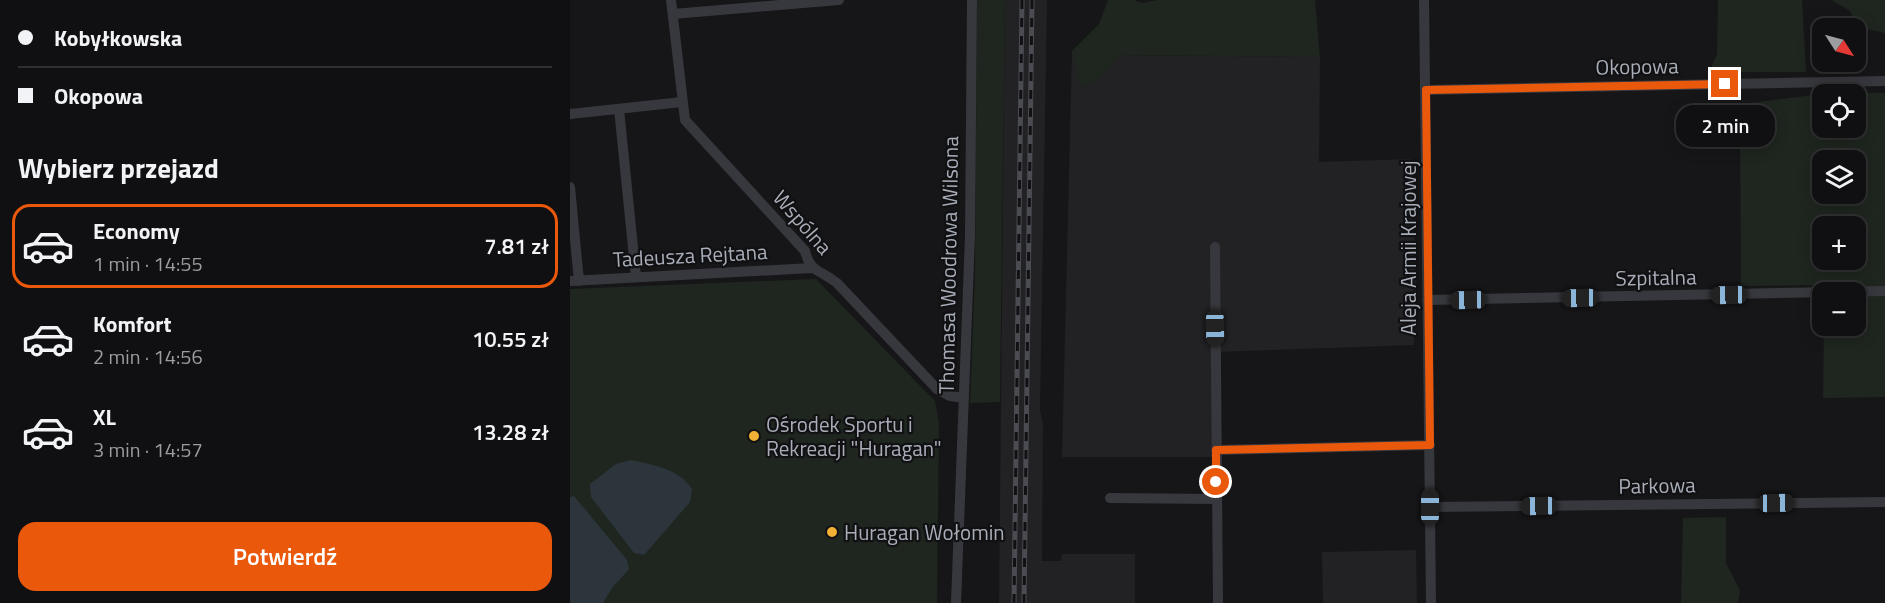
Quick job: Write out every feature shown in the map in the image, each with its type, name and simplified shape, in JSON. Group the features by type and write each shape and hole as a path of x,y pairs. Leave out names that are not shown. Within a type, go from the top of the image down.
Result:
{"street":[{"name":"Wspólna","path":"671,0 685,120 805,251 812,268 837,283 937,389 950,396 964,398"},
{"path":"673,14 839,0"},
{"name":"Thomasa Woodrowa Wilsona","path":"956,603 970,236 972,0"},
{"name":"Aleja Armii Krajowej","path":"1424,0 1431,603"},
{"name":"Okopowa","path":"1426,90 1885,81"},
{"path":"570,114 682,102"},
{"path":"619,109 636,277"},
{"path":"570,187 575,281"},
{"path":"1215,247 1218,603"},
{"name":"Tadeusza Rejtana","path":"575,281 812,268"},
{"name":"Szpitalna","path":"1427,300 1885,291"},
{"path":"1216,450 1430,445"},
{"path":"1110,498 1217,499"},
{"name":"Parkowa","path":"1430,507 1885,502"}],"shaded area":[{"path":"977,0 1005,0 1000,402 970,403 975,275"},
{"path":"1005,0 1047,0 1040,410 1043,423 1042,561 1061,561 1062,554 1135,554 1135,603 999,603"},
{"path":"1108,0 1134,0 1142,3 1158,0 1315,0 1320,57 1121,55 1094,83 1081,85 1072,51 1099,24"},
{"path":"1718,0 1802,0 1806,72 1709,72 1717,55"},
{"path":"1832,0 1885,0 1885,33 1866,29 1866,18 1853,18 1850,11"},
{"path":"1072,51 1120,55 1320,57 1319,162 1412,159 1416,292 1414,345 1216,352 1217,457 1062,457"},
{"path":"1866,93 1885,93 1885,397 1823,398 1824,336 1866,336 1866,282 1741,286 1740,120 1743,104 1812,95 1812,138 1866,138"},
{"name":"Ośrodek Sportu i Rekreacji \"Huragan\"","path":"816,279 935,401 939,423 937,603 570,603 570,289"},
{"path":"631,460 673,472 687,482 692,489 690,502 644,555 634,553 591,497 590,484 616,464"},
{"path":"574,496 627,560 629,569 612,588 603,603 570,603 570,497"},
{"path":"1726,517 1726,563 1740,590 1738,603 1681,603 1683,518"},
{"path":"1416,550 1417,603 1323,603 1322,552"}],"railway":[{"path":"1014,603 1022,0"},
{"path":"1024,603 1032,0"}],"place":[{"name":"Ośrodek Sportu i Rekreacji \"Huragan\"","path":"754,436"},
{"name":"Huragan Wołomin","path":"832,532"}],"route":[{"path":"1216,482 1216,450 1430,445 1426,90 1725,84"}]}
